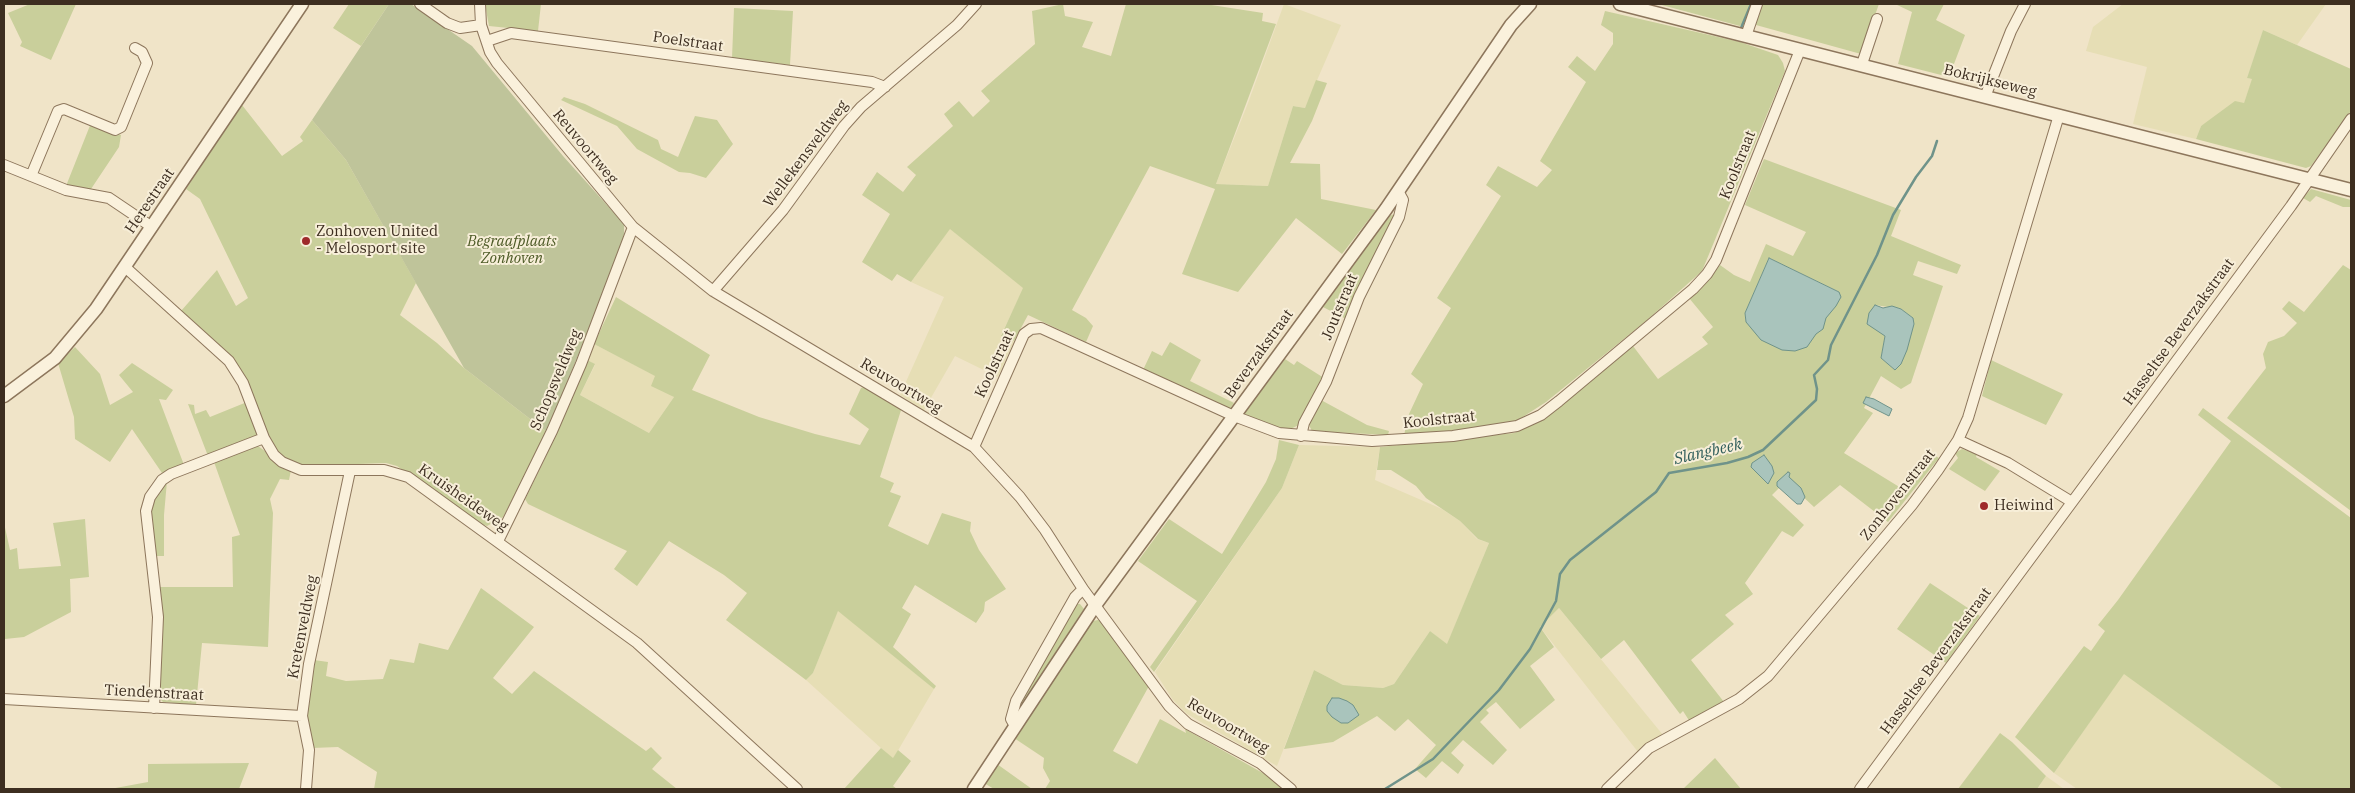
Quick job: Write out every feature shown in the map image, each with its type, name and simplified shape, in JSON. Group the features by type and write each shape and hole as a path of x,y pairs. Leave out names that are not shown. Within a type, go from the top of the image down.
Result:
{"street":[{"name":"Herestraat","path":"4,396 55,358 76,336 125,267 302,4"},
{"path":"420,4 447,23 460,28 481,25"},
{"name":"Reuvoortweg","path":"480,4 481,25 497,63 633,227 713,291 974,447 1020,497 1061,552 1083,589 1178,715 1188,724 1260,763 1290,789"},
{"name":"Wellekensveldweg","path":"713,291 783,210 844,126 861,106 957,25 976,4"},
{"name":"Beverzakstraat","path":"974,789 1096,604 1398,191 1511,25 1530,4"},
{"name":"Bokrijkseweg","path":"1620,4 1862,64 2351,190"},
{"path":"1746,36 1757,4"},
{"path":"1985,97 2011,31 2025,4"},
{"path":"1862,64 1877,19"},
{"name":"Poelstraat","path":"487,41 511,33 872,82 885,87"},
{"path":"30,176 58,111 64,109 115,130 121,126 146,63 142,52 135,48"},
{"name":"Koolstraat","path":"974,447 1024,334 1031,329 1041,328 1234,416 1279,433 1372,441 1453,436 1517,426 1540,415 1693,289 1707,274 1723,242 1800,50"},
{"name":"Zonhovenstraat","path":"1607,789 1649,748 1739,699 1768,676 1912,505 1958,440 1968,418 2059,115"},
{"name":"Hasseltse Beverzakstraat","path":"1860,789 2309,179 2351,119"},
{"path":"4,165 71,191 109,198 152,227"},
{"name":"Joutstraat","path":"1301,436 1304,423 1326,382 1359,297 1399,217 1403,200 1398,191"},
{"name":"Schopsveldweg","path":"498,541 552,431 581,364 633,227"},
{"name":"Kruisheideweg","path":"125,267 229,361 243,383 264,438 274,456 291,467 301,470 384,470 408,477 637,643 797,789"},
{"path":"154,708 158,617 146,511 150,497 162,480 171,474 264,438"},
{"path":"1958,440 2008,463 2072,502"},
{"name":"Kretenveldweg","path":"306,789 309,750 302,716 309,664 350,471"},
{"path":"1015,726 1011,719 1016,701 1075,597 1083,589"},
{"name":"Tiendenstraat","path":"4,699 302,716"}],"shaded area":[{"path":"1284,4 1341,25 1305,108 1293,106 1268,186 1216,184 1248,103"},
{"path":"2123,4 2326,4 2297,45 2263,30 2247,78 2253,79 2244,103 2201,126 2196,139 2133,124 2147,67 2086,51 2093,27"},
{"path":"950,228 1024,288 1001,335 1014,341 998,377 955,356 924,410 900,395 944,297 911,282"},
{"path":"594,344 656,376 674,397 649,433 580,395 595,365 587,360"},
{"path":"1299,445 1380,447 1375,480 1442,509 1460,521 1477,539 1489,543 1447,645 1430,631 1394,684 1383,688 1343,685 1314,670 1277,766 1187,714 1173,700 1155,672 1282,488"},
{"path":"1559,608 1663,735 1638,752 1540,627"},
{"path":"838,610 934,689 893,759 806,680 813,673"},
{"path":"2124,673 2283,789 2077,789 2054,773"},
{"path":"2046,776 2064,789 2037,789"}],"green space":[{"path":"30,4 76,4 51,60 20,46 22,42 8,13"},
{"path":"349,4 389,4 361,46 333,28"},
{"name":"Begraafplaats Zonhoven","path":"389,4 411,4 472,46 563,156 624,224 624,234 619,254 547,432 464,368 346,160 312,120"},
{"path":"485,4 541,4 538,31 489,26"},
{"path":"1063,4 1065,16 1093,22 1082,47 1111,56 1126,4 1205,4 1263,13 1262,21 1276,24 1216,184 1268,186 1293,106 1305,108 1316,80 1327,83 1312,121 1290,163 1320,164 1321,199 1376,210 1342,254 1296,218 1238,292 1182,274 1215,189 1150,166 1072,310 1086,318 1093,326 1086,342 1028,315 1014,341 1001,336 1023,288 950,229 911,282 897,274 892,281 862,262 890,214 862,195 877,172 903,192 916,175 907,167 953,126 944,114 959,101 973,117 990,101 981,91 1035,44 1032,11"},
{"path":"1658,4 1753,4 1740,26"},
{"path":"1762,4 1879,4 1861,54 1756,25 1754,22"},
{"path":"1895,4 1944,4 1936,20 1965,35 1949,77 1898,64 1912,12"},
{"path":"734,8 793,11 790,65 732,58"},
{"path":"1605,11 1740,42 1778,55 1783,63 1785,71 1702,271 1646,321 1546,402 1515,422 1464,430 1404,435 1409,414 1423,384 1411,374 1451,308 1437,298 1501,196 1486,185 1498,166 1537,187 1552,170 1540,161 1586,82 1568,67 1577,56 1595,71 1613,44 1613,33 1601,25"},
{"path":"2263,30 2351,69 2351,111 2311,166 2306,168 2196,139 2201,126 2235,101 2244,103 2252,79 2247,78"},
{"path":"564,97 585,104 658,140 661,149 678,157 695,116 717,120 733,144 706,178 679,172 637,149 617,126 561,100"},
{"path":"242,105 282,156 303,141 300,137 312,120 346,160 416,283 400,315 437,343 464,368 547,432 503,517 487,526 478,523 397,466 386,463 304,466 286,460 274,450 241,371 181,311 217,270 236,306 248,298 200,199 186,189"},
{"path":"91,123 121,135 119,147 89,192 66,186"},
{"path":"1764,159 1901,210 1891,236 1961,265 1957,274 1918,261 1913,275 1943,286 1911,383 1901,389 1881,376 1864,408 1873,413 1844,453 1901,488 1928,451 1939,458 1888,522 1840,485 1814,507 1786,481 1772,495 1804,525 1793,537 1782,531 1745,583 1753,594 1725,615 1734,624 1691,660 1724,702 1690,722 1683,711 1680,714 1624,640 1601,659 1559,608 1540,627 1554,647 1530,666 1555,700 1520,729 1496,702 1486,710 1489,713 1480,722 1507,750 1493,765 1463,740 1451,753 1464,765 1458,774 1442,761 1426,778 1415,769 1436,745 1408,719 1395,731 1377,716 1333,742 1284,749 1314,670 1343,685 1383,688 1394,684 1430,631 1447,644 1489,543 1478,539 1460,521 1426,498 1416,486 1391,470 1377,470 1380,447 1514,433 1546,417 1633,346 1658,379 1708,344 1702,337 1713,327 1689,298 1710,278 1720,265 1734,275 1750,282 1766,244 1793,256 1806,232 1745,205","holes":["1769,258 1839,292 1839,293 1746,322 1745,313","1875,305 1901,309 1913,318 1914,324 1895,370 1881,358 1885,336"]},
{"path":"2311,189 2351,200 2351,207 2343,207 2316,196 2310,202 2303,198"},
{"path":"1394,214 1395,216 1346,319 1323,307 1390,216"},
{"path":"2343,265 2351,270 2351,511 2227,418 2266,368 2263,354 2268,342 2284,336 2297,323 2282,309 2289,301 2304,312"},
{"path":"616,297 710,355 692,390 759,417 860,445 869,429 849,414 861,388 865,387 902,407 880,477 894,483 890,492 901,496 888,526 928,545 942,513 971,522 970,531 979,550 1006,589 985,602 984,611 976,623 915,585 902,608 911,614 893,647 936,686 934,689 838,611 813,673 806,680 726,620 747,593 724,575 669,541 637,586 614,569 627,551 528,504 525,499 543,463 587,360 595,364 580,395 649,433 674,397 651,386 655,376 594,344"},
{"path":"1170,342 1201,360 1190,381 1234,403 1229,410 1143,370 1152,351 1162,356"},
{"path":"75,347 100,374 110,405 133,392 119,375 132,363 173,390 166,400 159,399 184,465 162,473 132,429 110,462 75,439 74,417 58,363"},
{"path":"1285,359 1294,365 1297,361 1324,378 1299,425 1286,431 1242,417"},
{"path":"1991,360 2063,394 2046,425 1982,396"},
{"path":"1321,400 1367,425 1389,431 1388,435 1312,431 1309,425 1311,415"},
{"path":"247,402 258,436 208,456 188,404 194,405 195,414 206,410 210,417"},
{"path":"2203,408 2351,518 2351,789 2283,789 2124,674 2054,773 2015,737 2084,646 2091,651 2105,631 2098,625 2118,600 2231,441 2198,415"},
{"path":"1279,440 1299,445 1282,488 1154,672 1150,667 1197,601 1138,561 1169,519 1222,554 1266,482 1276,459"},
{"path":"258,446 291,470 289,480 280,479 270,499 273,513 268,647 202,643 196,705 163,702 159,698 159,587 233,587 232,537 240,535 214,462"},
{"path":"1962,449 1977,454 1976,457 2000,471 1985,491 1949,469 1958,458 1955,453"},
{"path":"167,481 164,515 164,556 156,556 149,510 153,498"},
{"path":"85,519 89,577 70,579 71,612 24,637 5,639 4,523 10,550 17,548 19,569 61,566 53,523"},
{"path":"1930,583 1980,616 1946,663 1897,629"},
{"path":"481,588 534,627 493,678 512,694 534,671 646,751 651,747 662,758 652,769 677,789 374,789 377,772 338,747 312,748 306,714 314,660 328,662 326,676 346,681 383,679 390,659 414,663 419,643 448,650"},
{"path":"1076,604 1080,604 1084,609 1020,707 1019,703"},
{"path":"1093,621 1104,622 1149,686 1113,751 1137,764 1160,719 1186,733 1185,729 1268,776 1282,789 1045,789 1050,781 1043,768 1044,758 1014,738 1076,644"},
{"path":"2000,733 2012,742 2046,776 2037,789 1958,789"},
{"path":"881,748 893,758 898,750 911,761 893,786 897,789 844,789"},
{"path":"1715,758 1741,789 1683,789"},
{"path":"249,763 239,789 110,789 148,782 148,764"},
{"path":"997,764 1032,789 994,789 984,783"}],"water":[{"path":"1769,258 1839,292 1841,297 1826,318 1823,329 1816,334 1807,347 1795,351 1782,350 1761,340 1746,322 1745,313"},
{"path":"1875,305 1883,308 1892,306 1901,309 1913,318 1914,324 1907,350 1901,364 1895,370 1881,358 1885,336 1867,324 1869,313"},
{"path":"1866,397 1874,399 1892,409 1889,416 1863,403"},
{"path":"1764,455 1772,466 1774,473 1768,484 1751,467 1752,463"},
{"path":"1788,472 1790,473 1789,477 1801,488 1805,497 1801,504 1797,504 1777,486 1777,482"},
{"path":"1332,698 1347,701 1353,705 1359,715 1348,723 1341,723 1327,711 1327,706"}],"waterway":[{"name":"Slangbeek","path":"1741,28 1751,4"},
{"name":"Slangbeek","path":"1385,789 1433,759 1499,690 1530,649 1556,601 1560,574 1570,560 1656,492 1669,473 1727,463 1763,450 1816,400 1817,389 1814,375 1828,360 1831,345 1877,255 1893,215 1916,177 1932,156 1937,141"}],"place":[{"name":"Zonhoven United - Melosport site","path":"306,241"},
{"name":"Heiwind","path":"1984,506"}]}
